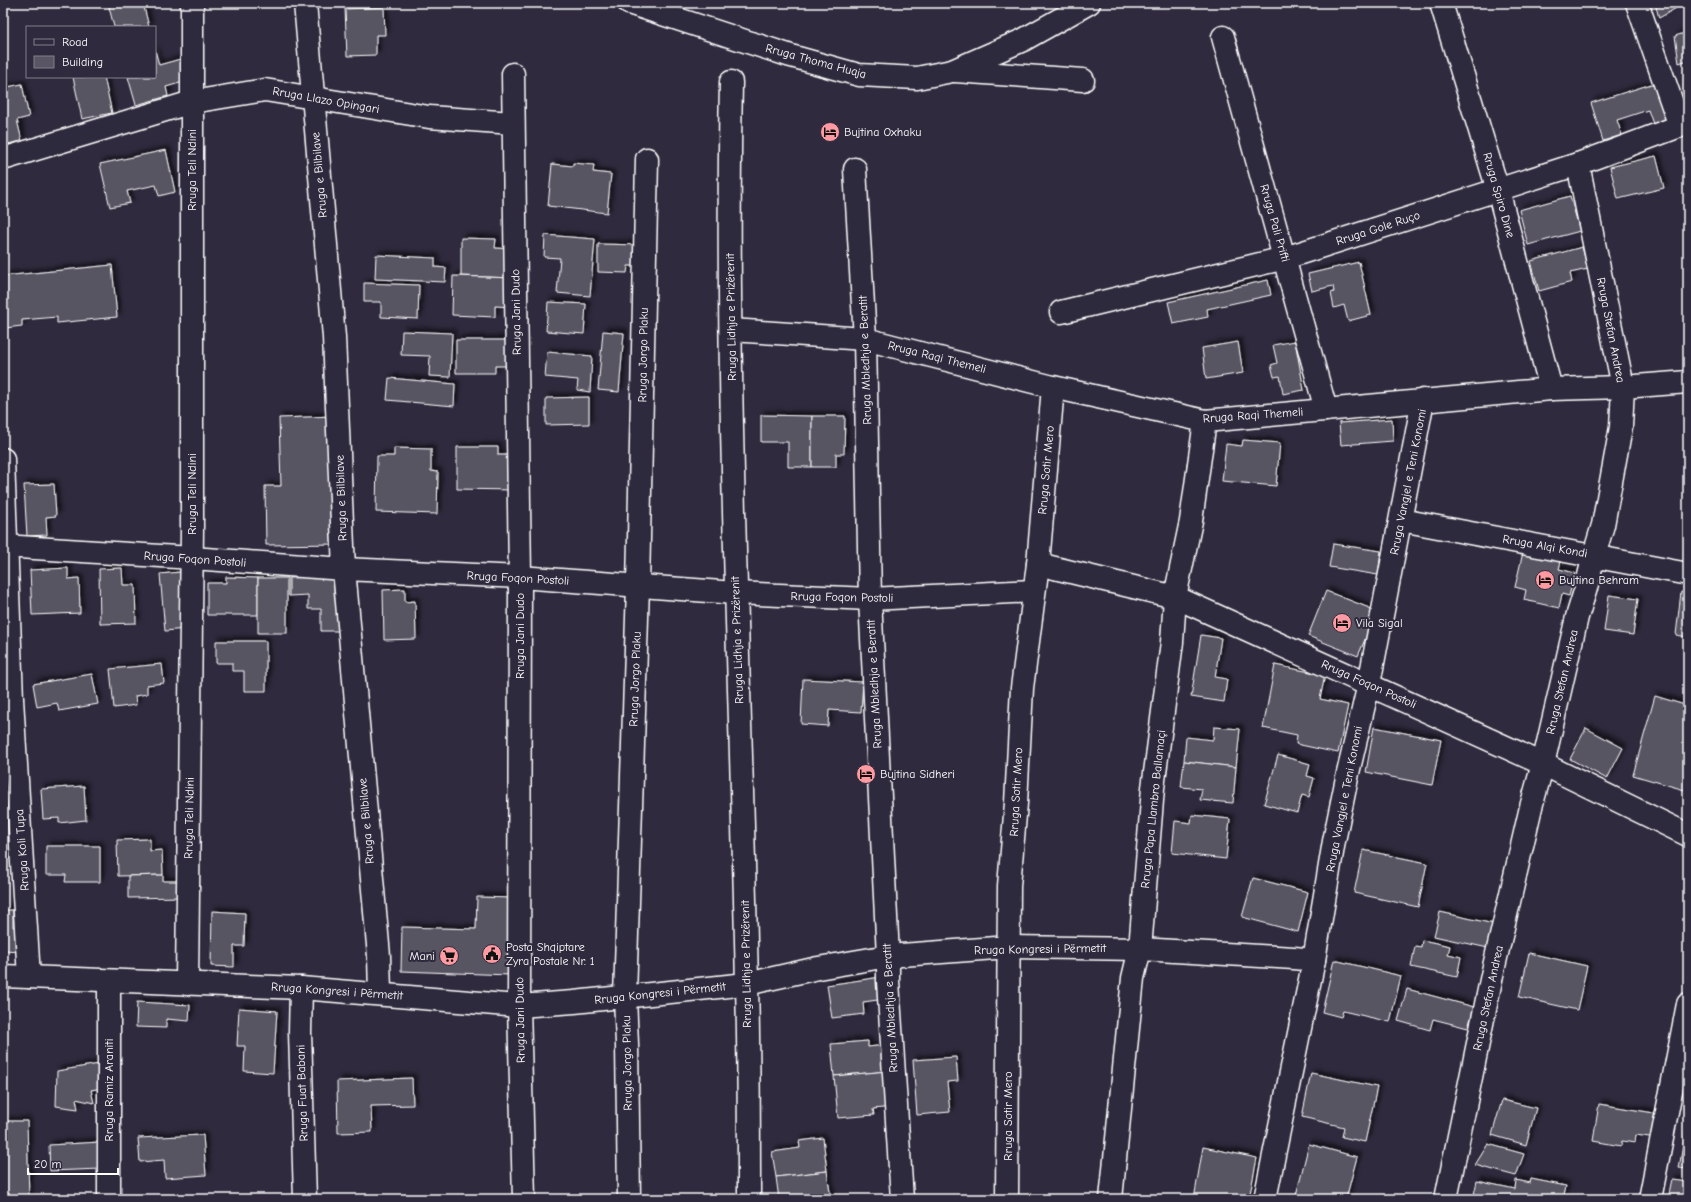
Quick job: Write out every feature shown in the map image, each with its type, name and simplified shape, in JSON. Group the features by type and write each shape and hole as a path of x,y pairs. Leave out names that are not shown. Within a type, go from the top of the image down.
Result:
{"street":[{"name":"Rruga Teli Ndini","path":"187,984 192,558 192,3"},
{"name":"Rruga e Bilbilave","path":"305,3 312,98 334,337 344,569 379,956 380,993"},
{"name":"Rruga Thoma Huaja","path":"629,3 791,56 859,75 917,78 952,71 1023,40 1089,3"},
{"name":"Rruga Spiro Dine","path":"1441,3 1498,190 1551,389"},
{"path":"1637,3 1684,125"},
{"name":"Rruga Pali Prifti","path":"1223,37 1326,410"},
{"path":"952,71 1083,80"},
{"name":"Rruga Jani Dudo","path":"513,74 520,577 519,1006 524,1199"},
{"name":"Rruga Lidhja e Prizërenit","path":"731,82 729,203 735,593 747,984 749,1199"},
{"name":"Rruga Llazo Opingari","path":"3,159 192,102 265,90 429,117 513,123"},
{"name":"Rruga Gole Ruço","path":"1061,312 1285,258 1578,164 1684,125"},
{"name":"Rruga Jorgo Plaku","path":"629,1199 625,997 638,586 647,159"},
{"name":"Rruga Stefan Andrea","path":"1446,1199 1494,967 1577,617 1603,524 1621,427 1623,387 1578,164"},
{"name":"Rruga Mbledhja e Beratit","path":"855,169 865,339 870,599 889,997 902,1199"},
{"name":"Rruga Raqi Themeli","path":"731,330 865,339 1053,387 1206,421 1551,389 1623,387 1688,382"},
{"name":"Rruga Sotir Mero","path":"1007,1199 1009,886 1016,803 1022,688 1038,564 1053,387"},
{"name":"Rruga Vangjel e Teni Konomi","path":"1266,1199 1314,960 1334,841 1348,772 1369,684 1423,400"},
{"name":"Rruga Papa Llambro Ballamaçi","path":"1111,1199 1133,978 1140,949 1153,788 1172,642 1175,597 1191,521 1206,421"},
{"name":"Rruga Koli Tupa","path":"3,460 10,783 29,977"},
{"name":"Rruga Alqi Kondi","path":"1401,520 1594,555 1688,574"},
{"name":"Rruga Foqon Postoli","path":"5,547 344,569 520,577 735,593 870,599 1034,591"},
{"name":"Rruga Foqon Postoli","path":"1038,564 1175,597 1543,764 1688,835"},
{"name":"Rruga Kongresi i Përmetit","path":"3,976 301,988 380,993 519,1006 625,997 747,984 818,968 888,956 1009,947 1140,949 1314,960"},
{"name":"Rruga Ramiz Araniti","path":"109,981 109,1199"},
{"name":"Rruga Fuat Babani","path":"301,988 300,1032 305,1199"},
{"path":"1650,1199 1688,1004"}],"building":[{"path":"108,3 143,3 149,26 114,26"},
{"path":"1655,3 1685,3 1659,18"},
{"path":"384,7 385,35 376,35 376,55 347,56 345,9"},
{"path":"1688,32 1688,60 1679,63 1675,36"},
{"path":"156,54 159,65 184,58 190,80 166,87 168,96 136,105 128,78 156,78"},
{"path":"73,78 104,78 112,113 82,119"},
{"path":"1661,81 1672,117 1653,124 1648,110 1617,120 1622,135 1603,141 1591,103"},
{"path":"22,84 29,117 17,120 22,141 3,145 3,88"},
{"path":"166,150 175,192 159,196 156,185 127,191 130,203 110,207 100,164"},
{"path":"1656,156 1664,188 1618,199 1610,167"},
{"path":"573,163 594,165 593,172 611,174 607,213 548,206 552,164 573,166"},
{"path":"1570,196 1580,231 1528,245 1519,210"},
{"path":"545,235 595,239 590,296 557,293 560,258 544,257"},
{"path":"461,238 496,239 495,248 515,249 514,278 461,276"},
{"path":"598,244 642,245 642,266 628,266 627,273 598,272"},
{"path":"1582,247 1588,269 1570,273 1572,282 1539,291 1531,261"},
{"path":"376,255 435,258 435,267 446,268 445,282 375,279"},
{"path":"1359,262 1371,315 1348,321 1344,305 1334,308 1331,293 1334,292 1333,286 1312,291 1308,274"},
{"path":"112,265 117,317 57,323 57,317 22,320 22,326 5,328 3,276"},
{"path":"453,276 514,278 513,307 495,306 495,317 452,315"},
{"path":"1268,280 1271,295 1207,309 1208,317 1173,324 1168,302"},
{"path":"364,283 419,285 418,319 381,317 381,302 364,302"},
{"path":"548,302 586,304 584,334 546,331"},
{"path":"402,331 452,333 450,377 429,376 430,356 401,355"},
{"path":"603,331 624,333 619,392 598,390"},
{"path":"456,340 511,340 511,366 495,366 495,373 456,373"},
{"path":"1295,341 1304,390 1283,394 1280,376 1274,377 1271,365 1277,363 1273,345"},
{"path":"1238,342 1243,373 1206,379 1202,348"},
{"path":"547,352 592,356 590,392 577,390 578,380 545,377"},
{"path":"389,378 455,384 454,406 387,400"},
{"path":"589,397 589,424 546,425 546,398"},
{"path":"761,415 812,416 812,467 788,467 788,442 761,442"},
{"path":"335,416 337,544 266,545 265,486 281,486 279,418"},
{"path":"812,416 845,416 844,454 836,454 836,467 812,467"},
{"path":"1392,419 1393,441 1341,445 1339,423"},
{"path":"1243,440 1280,443 1276,486 1222,481 1226,444 1242,446"},
{"path":"457,447 498,447 498,455 512,455 512,490 457,489"},
{"path":"394,448 431,449 431,471 438,472 437,514 376,512 377,456 394,456"},
{"path":"54,484 56,516 46,517 47,535 27,536 24,485"},
{"path":"1333,544 1381,551 1378,575 1329,567"},
{"name":"Bujtina Behram","path":"1524,548 1562,557 1559,569 1575,573 1569,596 1562,594 1559,608 1524,600 1526,590 1515,587"},
{"path":"68,568 68,579 79,578 80,613 32,615 30,570"},
{"path":"122,568 123,585 135,585 136,623 100,624 99,569"},
{"path":"180,572 185,629 165,631 160,574"},
{"path":"336,576 338,631 321,631 321,609 308,609 308,595 289,596 289,578"},
{"path":"226,577 258,578 258,615 207,615 207,583 226,583"},
{"path":"258,578 287,578 287,633 258,633"},
{"path":"405,589 405,602 415,601 416,639 384,640 383,590"},
{"name":"Vila Sigal","path":"1326,591 1377,611 1358,656 1308,636"},
{"path":"1681,592 1688,593 1688,637 1676,635"},
{"path":"1609,595 1638,599 1633,635 1604,631"},
{"path":"1201,635 1221,638 1215,677 1227,679 1224,702 1191,697"},
{"path":"216,641 266,641 266,691 244,691 244,671 232,671 232,663 216,663"},
{"path":"162,664 164,683 147,685 147,694 135,696 136,705 114,708 110,669"},
{"path":"1275,665 1325,675 1320,699 1348,705 1338,753 1296,744 1297,735 1263,728"},
{"path":"92,674 98,704 59,711 57,703 37,707 33,684"},
{"path":"803,679 863,682 861,712 829,710 828,726 801,724"},
{"path":"1655,696 1688,706 1688,791 1633,775"},
{"path":"1214,727 1240,729 1236,767 1184,761 1186,737 1213,740"},
{"path":"1374,727 1441,740 1432,785 1366,772"},
{"path":"1586,728 1623,748 1607,779 1570,759"},
{"path":"1278,755 1310,764 1307,776 1314,778 1309,797 1302,795 1297,813 1264,804"},
{"path":"1184,761 1236,767 1233,803 1200,800 1202,789 1181,787"},
{"path":"84,786 86,820 59,823 59,818 43,819 41,789"},
{"path":"3,793 14,793 14,812 3,812"},
{"path":"1192,815 1230,819 1226,859 1172,853 1175,821 1191,823"},
{"path":"150,839 150,851 162,850 163,875 118,876 117,840"},
{"path":"46,846 100,846 100,882 65,882 66,875 46,875"},
{"path":"1363,850 1427,863 1418,907 1354,893"},
{"path":"163,875 163,881 182,881 182,897 128,898 128,876"},
{"path":"1253,878 1308,892 1298,932 1242,917"},
{"path":"477,897 512,898 510,975 401,971 402,927 476,929"},
{"path":"3,910 13,910 13,927 22,927 21,951 3,950"},
{"path":"212,911 245,913 244,946 234,946 234,967 211,966"},
{"path":"1440,912 1494,924 1488,948 1434,936"},
{"path":"1422,940 1450,946 1448,954 1461,957 1457,977 1411,967 1415,946 1421,947"},
{"path":"1529,953 1587,966 1577,1010 1519,997"},
{"path":"1334,960 1401,976 1390,1022 1343,1011 1341,1017 1322,1012"},
{"path":"881,977 885,999 863,1002 864,1014 832,1018 827,985"},
{"path":"1407,989 1474,1007 1468,1028 1433,1019 1430,1030 1398,1021"},
{"path":"137,1002 190,1005 189,1021 166,1019 166,1028 136,1027"},
{"path":"239,1008 277,1011 273,1073 244,1071 245,1046 237,1046"},
{"path":"868,1041 868,1047 886,1045 888,1071 834,1076 831,1044"},
{"path":"956,1057 958,1081 947,1082 950,1112 917,1115 913,1060"},
{"path":"99,1064 102,1088 91,1090 94,1103 76,1099 78,1109 56,1106 57,1071"},
{"path":"888,1071 892,1107 873,1109 874,1115 838,1118 834,1076"},
{"path":"1311,1073 1377,1087 1365,1142 1342,1137 1344,1127 1302,1117"},
{"path":"412,1078 413,1105 371,1106 372,1132 338,1133 337,1081"},
{"path":"1502,1100 1536,1108 1526,1145 1492,1135"},
{"path":"1599,1104 1660,1114 1656,1138 1636,1135 1635,1143 1622,1141 1621,1146 1593,1141"},
{"path":"1688,1117 1688,1169 1679,1168"},
{"path":"3,1121 27,1121 29,1199 3,1199"},
{"path":"203,1135 206,1175 165,1178 164,1160 140,1162 138,1138"},
{"path":"823,1138 827,1171 776,1177 772,1152 800,1148 799,1141"},
{"path":"100,1142 101,1169 50,1171 49,1145"},
{"path":"1309,1144 1357,1157 1346,1199 1295,1199"},
{"path":"1488,1144 1524,1154 1516,1176 1475,1165"},
{"path":"1203,1147 1257,1158 1249,1199 1194,1199"},
{"path":"827,1171 831,1199 779,1199 776,1177"},
{"path":"1531,1179 1566,1186 1563,1199 1473,1199 1477,1181 1515,1189 1516,1180 1530,1183"},
{"path":"1672,1180 1688,1182 1688,1199 1668,1199"}],"place":[{"name":"Bujtina Oxhaku","path":"830,132"},
{"name":"Bujtina Behram","path":"1545,580"},
{"name":"Vila Sigal","path":"1342,623"},
{"name":"Bujtina Sidheri","path":"866,774"},
{"name":"Posta Shqiptare Zyra Postale Nr. 1","path":"492,954"},
{"name":"Mani","path":"449,956"}]}
